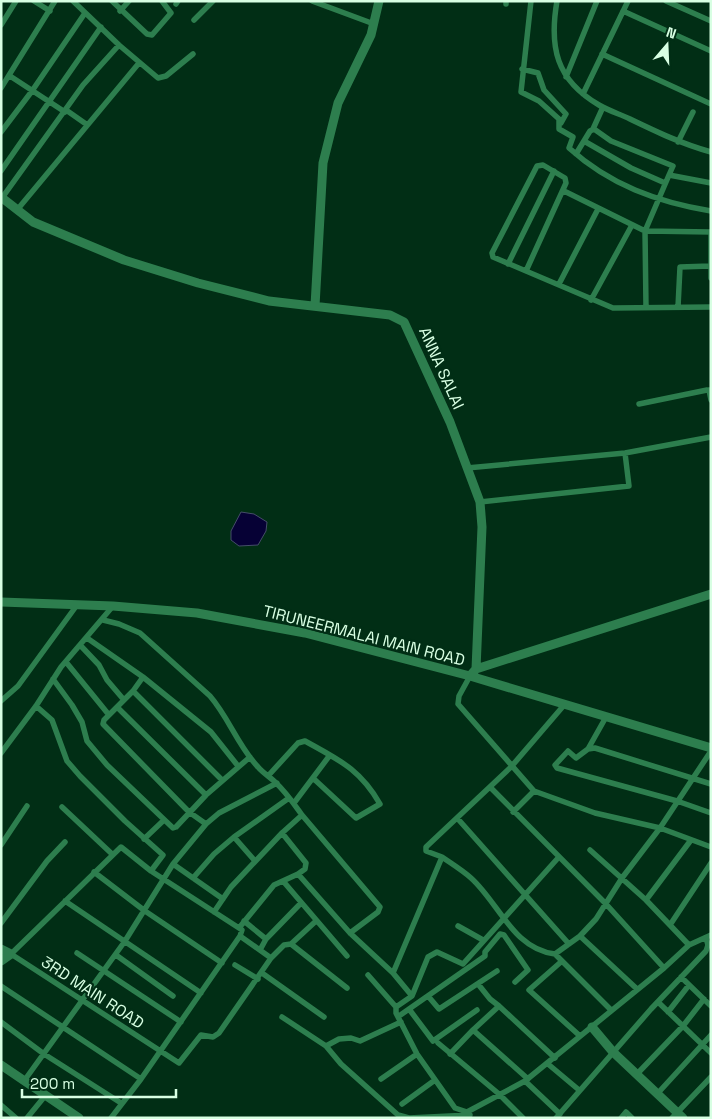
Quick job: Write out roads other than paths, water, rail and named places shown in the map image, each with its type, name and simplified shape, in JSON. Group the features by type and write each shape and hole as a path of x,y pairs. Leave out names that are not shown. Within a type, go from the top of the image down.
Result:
{"street":[{"path":"1,25 16,1"},
{"path":"34,1 50,11"},
{"path":"1,88 55,1"},
{"path":"73,1 155,76 162,78 193,54"},
{"path":"112,1 120,11 147,34 152,35 171,13 162,1"},
{"path":"120,11 128,1"},
{"path":"194,20 213,1"},
{"path":"312,1 374,24"},
{"path":"315,306 323,163 338,103 372,35 379,1"},
{"path":"531,1 522,69 521,92 539,101 561,123"},
{"path":"557,1 553,32 555,52 566,77 582,94 602,107 678,142 711,152"},
{"path":"566,77 597,1"},
{"path":"582,94 628,1"},
{"path":"666,1 711,20"},
{"path":"623,11 711,51"},
{"path":"1,132 32,91 85,13"},
{"path":"1,171 101,27"},
{"path":"1,197 83,85 119,45"},
{"path":"602,54 711,104"},
{"path":"17,210 138,62"},
{"path":"522,69 538,73 544,90 566,114 559,129 572,138 569,147 602,175 660,201 711,211"},
{"path":"10,76 86,124"},
{"path":"576,154 592,129 602,107"},
{"path":"678,142 692,112"},
{"path":"592,129 611,141 674,164 665,183 660,201 645,231 646,308"},
{"path":"584,141 631,168 665,183"},
{"path":"526,271 564,191 566,180 543,165 536,166 492,253 493,257 613,308 711,307"},
{"path":"508,264 554,171"},
{"path":"669,175 711,182"},
{"path":"564,191 645,231 711,232 711,278"},
{"name":"ANNA SALAI","path":"1,197 33,222 124,260 198,283 269,301 390,315 404,322 450,422 480,502 482,527 473,672"},
{"path":"559,284 598,209"},
{"path":"591,300 632,225"},
{"path":"678,307 680,267 710,266"},
{"path":"640,404 709,390 711,400"},
{"path":"467,468 625,453 711,437"},
{"path":"480,502 629,486 625,453"},
{"path":"711,594 473,672 459,696 458,704 534,791 595,813 660,828 711,847"},
{"name":"TIRUNEERMALAI MAIN ROAD","path":"1,602 113,606 197,613 306,633 473,672 565,704 711,749"},
{"path":"1,700 18,686 78,605"},
{"path":"1,753 36,706 53,679 113,606"},
{"path":"103,620 119,624 140,633 174,662 220,708 258,768 277,783 380,907 378,912 350,933"},
{"path":"87,638 143,677 211,732 238,766"},
{"path":"81,646 99,665 107,680 124,700"},
{"path":"66,662 109,715"},
{"path":"143,677 103,724 189,812 206,824"},
{"path":"53,679 82,722 87,741 107,765 171,826 176,827 206,795 250,757"},
{"path":"133,691 222,780"},
{"path":"565,704 512,767 426,847 426,851 442,857 471,878 504,918 506,924 540,952 555,954 611,1010"},
{"path":"36,706 52,720 67,761 144,839 164,854 150,871"},
{"path":"117,708 206,795"},
{"path":"606,717 588,749 576,758 568,752 555,767 677,801 711,813"},
{"path":"268,776 301,741 330,755 362,777 380,804 356,818 314,779"},
{"path":"588,749 604,751 711,784"},
{"path":"555,954 580,936 596,919 622,878 660,828 711,749"},
{"path":"193,878 214,854 234,837 292,801 314,779 330,755"},
{"path":"24,1081 64,1029 126,941 173,864 206,824 219,813 277,783"},
{"path":"491,788 558,858 606,904 664,968"},
{"path":"513,812 534,791"},
{"path":"1,845 28,806"},
{"path":"62,807 112,854"},
{"path":"214,912 222,899 255,861 302,815"},
{"path":"458,818 569,944"},
{"path":"144,839 164,820"},
{"path":"239,928 274,885 298,874 305,868 306,863 282,833"},
{"path":"234,837 255,861"},
{"path":"646,900 691,840"},
{"path":"1,923 48,861 65,842"},
{"path":"1,961 11,954 121,847 150,871 242,930 222,963 142,1079 111,1118"},
{"path":"590,850 646,900 689,945"},
{"path":"393,973 442,857"},
{"path":"396,1007 412,996 424,964 432,954 437,952 464,964 483,940 558,858"},
{"path":"670,925 711,863"},
{"path":"173,864 222,899"},
{"path":"94,872 145,911 222,963"},
{"path":"298,874 350,933 393,973 412,996"},
{"path":"283,881 347,956"},
{"path":"65,901 201,993"},
{"path":"260,950 266,939 301,903"},
{"path":"244,921 266,939"},
{"path":"291,944 316,921"},
{"path":"458,926 483,940"},
{"path":"326,1046 339,1039 351,1038 360,1041 400,1019 409,1009 484,956 485,952 500,934 504,935 528,970 515,982"},
{"path":"240,936 272,958"},
{"path":"580,936 637,989"},
{"path":"282,1017 326,1046 341,1064 398,1115 409,1118 470,1115 499,1094 527,1080 664,968 689,945 709,936"},
{"path":"473,1030 527,1080 558,1116 613,1052 706,951 709,936"},
{"path":"260,976 284,944 291,944 347,988"},
{"path":"1,949 11,954"},
{"path":"77,953 181,1022"},
{"name":"3RD MAIN ROAD","path":"11,954 175,1063 183,1061 201,1035 213,1037 219,1032 260,976"},
{"path":"116,955 173,996"},
{"path":"562,961 529,990 580,1036"},
{"path":"235,964 260,976 324,1017"},
{"path":"428,996 439,1009 497,972"},
{"path":"368,975 396,1007 416,1054 455,1108 470,1115"},
{"path":"681,977 711,1006"},
{"path":"478,984 490,999 555,1058"},
{"path":"668,1012 689,985"},
{"path":"1,986 142,1079"},
{"path":"637,1074 683,1026 704,999"},
{"path":"658,1002 711,1053"},
{"path":"450,1054 499,1006"},
{"path":"409,1009 433,1041 477,1010"},
{"path":"1,1022 44,1054 121,1104"},
{"path":"592,1027 613,1052 658,1093 678,1116 711,1076"},
{"path":"658,1093 711,1035"},
{"path":"438,1043 499,1094 523,1118"},
{"path":"380,1079 416,1054"},
{"path":"548,1064 579,1090"},
{"path":"1,1065 79,1118"},
{"path":"402,1104 435,1080"},
{"path":"27,1118 45,1096"},
{"path":"1,1105 16,1118"},
{"path":"621,1118 626,1112 632,1118"}]}
